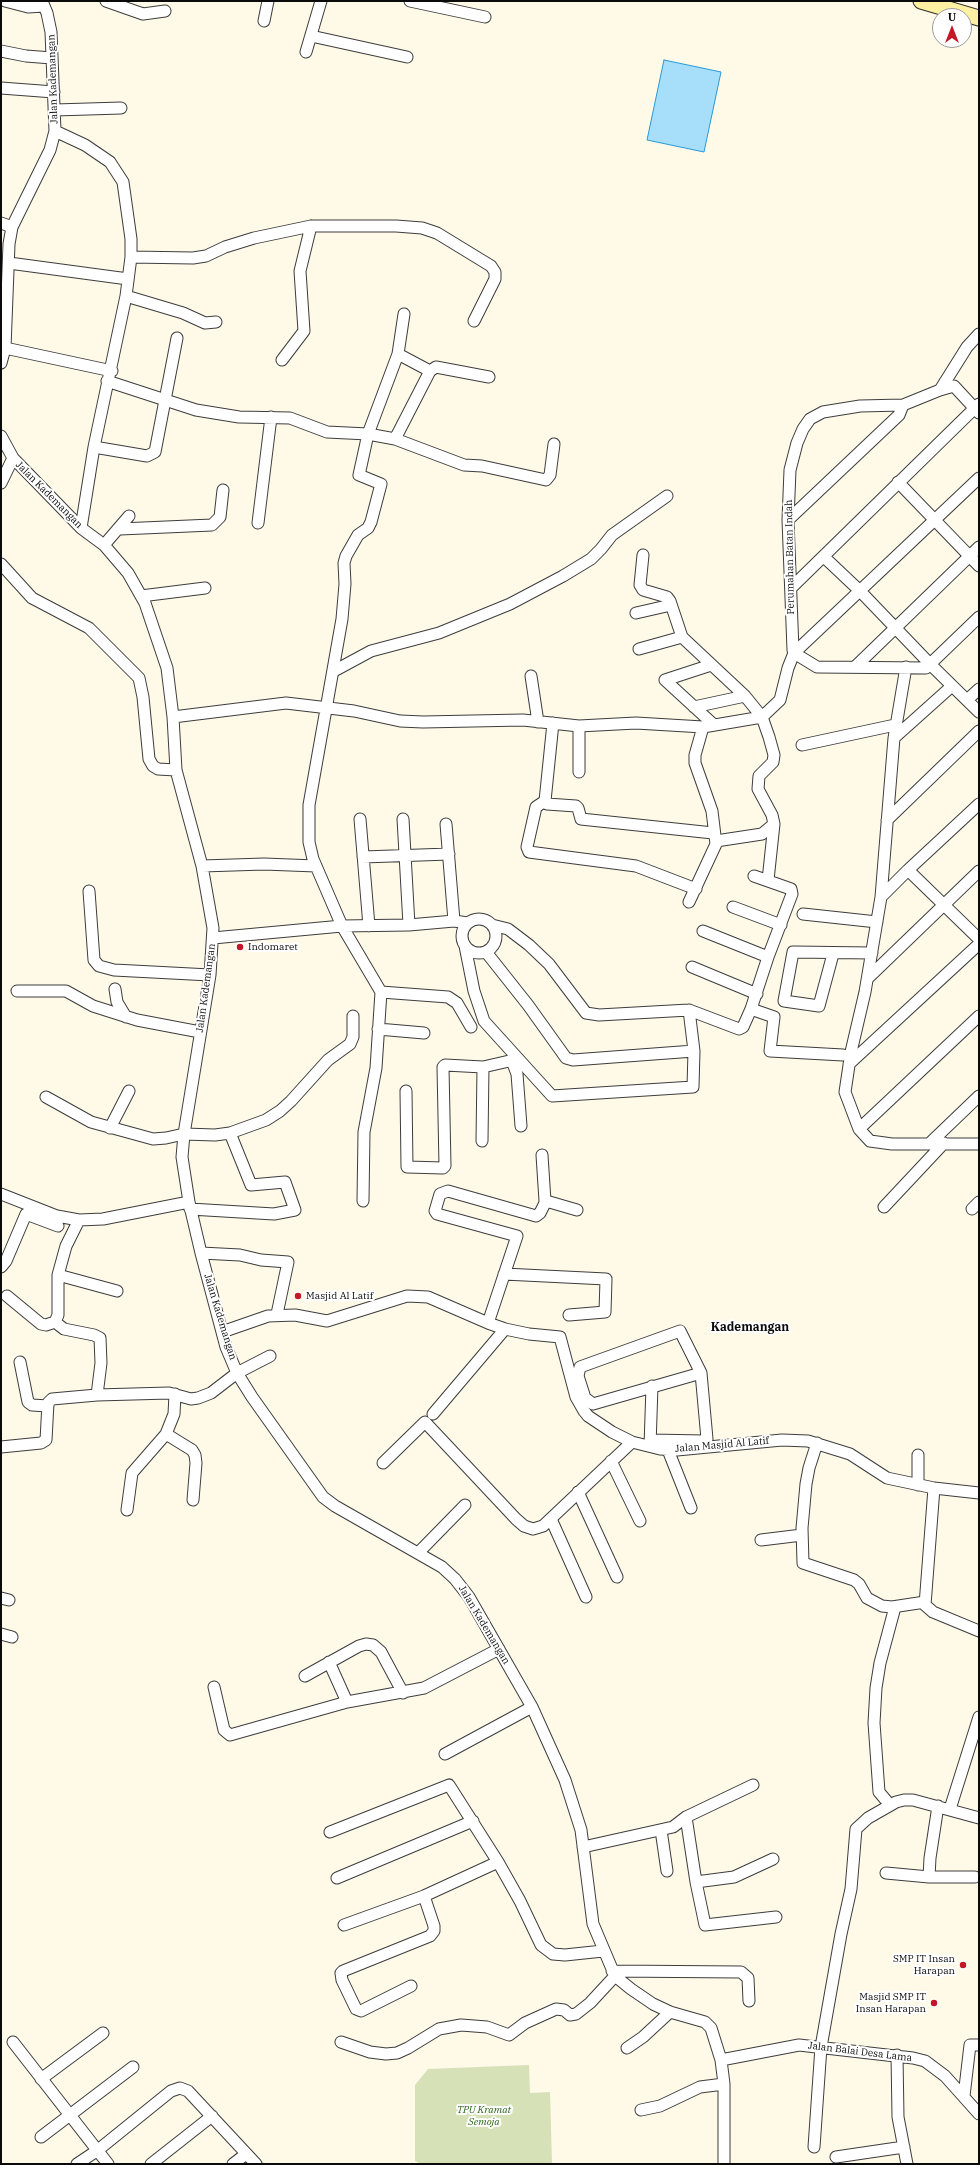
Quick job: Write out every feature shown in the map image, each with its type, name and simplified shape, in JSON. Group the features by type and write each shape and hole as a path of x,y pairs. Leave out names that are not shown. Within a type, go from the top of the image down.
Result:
{"main road":[{"path":"920,1 978,16"}],"street":[{"path":"4,1 28,7 43,3"},
{"path":"106,1 143,14 165,11"},
{"path":"264,21 268,1"},
{"path":"306,52 321,1"},
{"path":"410,1 433,3 485,17"},
{"name":"Jalan Kademangan","path":"1,363 5,348 9,263 6,225 50,150 54,131 51,32 43,3"},
{"path":"311,36 407,57"},
{"path":"1,51 26,56 52,58"},
{"path":"1,88 54,92"},
{"path":"54,110 121,108"},
{"path":"54,131 85,145 110,162 123,182 131,257 126,296 94,447 81,528"},
{"path":"131,257 193,258 206,256 225,247 254,238 311,226 396,226 422,228 437,233 491,266 495,272 494,279 474,321"},
{"path":"282,360 304,330 300,271 311,226"},
{"path":"9,263 128,279"},
{"path":"126,296 184,313 205,323 216,322"},
{"path":"363,1201 364,1132 375,1076 381,992 342,926 316,866 310,850 309,805 325,707 334,671 334,658 342,619 346,556 358,535 368,528 371,522 381,484 359,475 368,434 398,354 404,314"},
{"path":"940,390 967,347 979,334"},
{"path":"94,447 147,456 155,452 176,338"},
{"path":"5,348 110,376 196,410 239,417 290,418 327,432 368,434 395,439 464,465 482,466 546,480 550,475 554,444"},
{"path":"398,354 430,371"},
{"path":"395,439 430,371 440,367 489,377"},
{"name":"Perumahan Batan Indah","path":"794,653 788,520 790,470 797,443 803,429 810,419 823,412 860,406 903,405 954,386 978,408"},
{"path":"788,520 899,415 903,405"},
{"path":"791,588 824,557 898,482 978,408"},
{"path":"258,523 271,417"},
{"name":"Jalan Kademangan","path":"1,436 13,458 81,528 104,544 128,573 141,596 167,668 173,716 176,770 202,866 213,938 210,975 184,1134 182,1157 189,1206 222,1332 237,1373 252,1397 323,1497 335,1506 442,1567 455,1579 469,1597 532,1707 565,1780 579,1821 590,1909 603,1951 614,1973 641,1996 670,2012 701,2020 709,2024 721,2060 724,2084 724,2164"},
{"path":"1,483 13,458"},
{"path":"173,716 286,703 354,711 400,721 538,722 579,726 636,723 709,726 767,714 780,700 788,668 794,653 979,478"},
{"path":"898,482 979,566"},
{"path":"120,529 212,524 220,517 223,490"},
{"path":"334,671 358,656 439,633 530,594 591,559 612,535 667,496"},
{"path":"104,544 120,529 129,516"},
{"path":"856,666 979,547"},
{"path":"643,555 640,585 643,590 667,597 682,637 745,696 767,714 774,755 771,766 759,776 758,789 772,816 774,824 768,880"},
{"path":"824,557 860,591 928,666 968,700 979,712"},
{"path":"1,564 32,598 88,628 139,678 144,697 149,758 153,766 158,769 176,770"},
{"path":"141,596 205,588"},
{"path":"636,613 671,605"},
{"path":"794,653 817,667 928,666 979,617"},
{"path":"639,649 682,637"},
{"path":"709,726 694,707 665,680 711,665"},
{"path":"906,667 895,725 881,898 868,978 846,1060 845,1092 859,1129 867,1139 876,1142 979,1144"},
{"path":"531,676 538,722"},
{"path":"894,738 952,686"},
{"path":"968,700 979,689"},
{"path":"694,707 745,696"},
{"path":"545,802 553,723"},
{"path":"802,745 895,725"},
{"path":"579,726 579,772"},
{"path":"689,902 696,889 714,837 712,811 695,763 695,755 709,726"},
{"path":"887,820 979,730"},
{"path":"545,802 551,805 576,806 581,819 714,837 762,834 774,824"},
{"path":"545,802 536,807 527,847 529,852 636,866 696,889"},
{"path":"881,898 908,870 979,804"},
{"path":"360,819 369,926"},
{"path":"403,819 409,925"},
{"path":"446,824 454,921"},
{"path":"363,857 449,854"},
{"path":"202,866 264,864 316,866"},
{"path":"908,870 979,939"},
{"path":"868,978 979,871"},
{"path":"213,938 342,926 409,925 454,921 468,923 480,920 508,929 529,945 549,964 586,1013 599,1015 689,1010 739,1029 743,1027 751,1010 792,891 791,889 754,876"},
{"path":"89,890 94,960 99,966 114,970 210,975"},
{"path":"733,907 781,925"},
{"path":"803,914 877,922"},
{"path":"468,923 462,932 480,1013 484,1021 515,1060 551,1096 563,1097 692,1088 694,1085 694,1051 689,1010"},
{"path":"465,946 475,953 486,952 493,947 496,940 496,932 492,925"},
{"path":"703,931 768,957"},
{"path":"751,1010 774,1017 770,1052 846,1060 979,944"},
{"path":"486,952 528,1005 566,1058 573,1060 694,1051"},
{"path":"832,954 819,1006 784,1001 793,952 832,954 872,953"},
{"path":"692,967 757,994"},
{"path":"115,989 117,1002 126,1017"},
{"path":"17,991 66,991 93,1006 126,1017 158,1026 200,1032"},
{"path":"381,992 448,997 457,1003 471,1027"},
{"path":"46,1097 91,1122 153,1139 184,1134 215,1135 230,1133 266,1120 280,1111 328,1060 350,1044 353,1038 353,1016"},
{"path":"859,1129 979,1016"},
{"path":"378,1029 424,1033"},
{"path":"406,1091 407,1167 443,1168 445,1166 443,1067 445,1065 483,1067 515,1060"},
{"path":"515,1060 521,1126"},
{"path":"482,1141 483,1067"},
{"path":"110,1128 129,1091"},
{"path":"930,1143 979,1096"},
{"path":"1,1194 57,1216 79,1220 103,1219 189,1206 274,1214 295,1210 286,1182 251,1185 230,1133"},
{"path":"884,1207 944,1143"},
{"path":"488,1323 517,1236 437,1214 435,1211 440,1194 448,1191 536,1216 540,1213 545,1201 542,1155"},
{"path":"545,1201 577,1210"},
{"path":"1,1267 6,1261 26,1214 58,1226"},
{"path":"54,1322 58,1308 58,1275 66,1246 79,1220"},
{"path":"201,1253 240,1255 261,1260 288,1262 277,1314"},
{"path":"504,1274 606,1279 605,1312 569,1315"},
{"path":"58,1275 117,1291"},
{"name":"Jalan Masjid Al Latif","path":"222,1332 256,1319 277,1314 295,1315 327,1321 384,1303 416,1295 432,1298 505,1329 529,1334 560,1337 576,1397 584,1411 588,1416 612,1432 632,1442 650,1443 668,1450 697,1449 782,1440 817,1443 850,1454 882,1477 934,1488 979,1493"},
{"path":"7,1296 40,1324 46,1325 54,1322"},
{"path":"54,1322 64,1329 94,1335 100,1338 101,1363 97,1394"},
{"path":"433,1414 505,1329"},
{"path":"652,1386 650,1443 706,1440 701,1373 680,1331 586,1363 580,1367 578,1372 585,1398 592,1404 652,1386 701,1373"},
{"path":"1,1447 44,1442 47,1435 49,1401 58,1397 97,1394 175,1394 191,1399 198,1398 211,1393 237,1373 270,1356"},
{"path":"20,1362 28,1402 32,1405 48,1406"},
{"path":"127,1510 132,1474 166,1434 174,1414 175,1394"},
{"path":"383,1463 425,1422 524,1526 537,1528 551,1519 632,1442"},
{"path":"166,1434 192,1450 195,1455 196,1463 193,1500"},
{"path":"817,1443 809,1468 806,1484 802,1535 803,1563 854,1580 867,1598 882,1606 895,1607 925,1602"},
{"path":"668,1450 691,1508"},
{"path":"918,1455 918,1485"},
{"path":"611,1461 640,1521"},
{"path":"934,1488 925,1602 927,1607 932,1612 979,1631"},
{"path":"578,1492 617,1577"},
{"path":"418,1552 465,1505"},
{"path":"551,1519 586,1597"},
{"path":"761,1540 802,1535"},
{"path":"890,1805 878,1791 874,1723 876,1688 880,1663 895,1607"},
{"path":"305,1676 358,1646 366,1644 374,1645 381,1652 403,1693"},
{"path":"214,1688 224,1730 230,1735 347,1702 424,1688 499,1649"},
{"path":"329,1662 347,1702"},
{"path":"445,1754 532,1707"},
{"path":"950,1809 979,1717"},
{"path":"330,1832 449,1785 498,1862 541,1945 553,1954 565,1955 603,1951"},
{"path":"583,1847 673,1827 686,1817 753,1785"},
{"path":"814,2147 821,2047 841,1934 851,1889 856,1829 868,1818 890,1805 904,1800 913,1800 938,1806 979,1818"},
{"path":"929,1877 938,1806"},
{"path":"686,1817 696,1882 706,1925 776,1917"},
{"path":"337,1878 473,1821"},
{"path":"661,1830 667,1871"},
{"path":"696,1882 734,1877 773,1859"},
{"path":"344,1925 424,1896 498,1862"},
{"path":"886,1873 929,1877 975,1877"},
{"path":"411,1986 361,2011 356,2009 342,1980 341,1973 430,1936 434,1931 434,1926 424,1896"},
{"path":"341,2042 370,2052 386,2054 397,2053 408,2048 439,2029 461,2025 487,2027 509,2035 525,2023 556,2009 564,2010 570,2015 576,2014 590,2003 614,1973 741,1972 748,1978 749,2001"},
{"path":"627,2048 670,2012"},
{"path":"41,2079 103,2033"},
{"path":"13,2042 108,2164"},
{"path":"964,2096 970,2045 979,2045"},
{"name":"Jalan Balai Desa Lama","path":"721,2060 752,2056 793,2046 821,2047 897,2055 925,2061 945,2076 979,2114"},
{"path":"897,2055 898,2117 907,2164"},
{"path":"41,2137 133,2067"},
{"path":"641,2110 660,2106 700,2087 724,2084"},
{"path":"77,2164 98,2150 177,2088 188,2091 256,2164"},
{"path":"151,2164 212,2116"},
{"path":"836,2158 904,2147"},
{"path":"233,2164 246,2154"}],"green space":[{"name":"TPU Kramat Semoja","path":"529,2065 530,2093 550,2092 552,2164 421,2164 415,2161 415,2085 428,2069"}],"water":[{"path":"664,60 721,72 704,152 647,140"}],"place":[{"name":"Indomaret","path":"240,947"},
{"name":"Masjid Al Latif","path":"298,1296"},
{"name":"SMP IT Insan Harapan","path":"963,1965"},
{"name":"Masjid SMP IT Insan Harapan","path":"934,2003"}],"district":[{"name":"Kademangan","path":"750,1328"}]}
